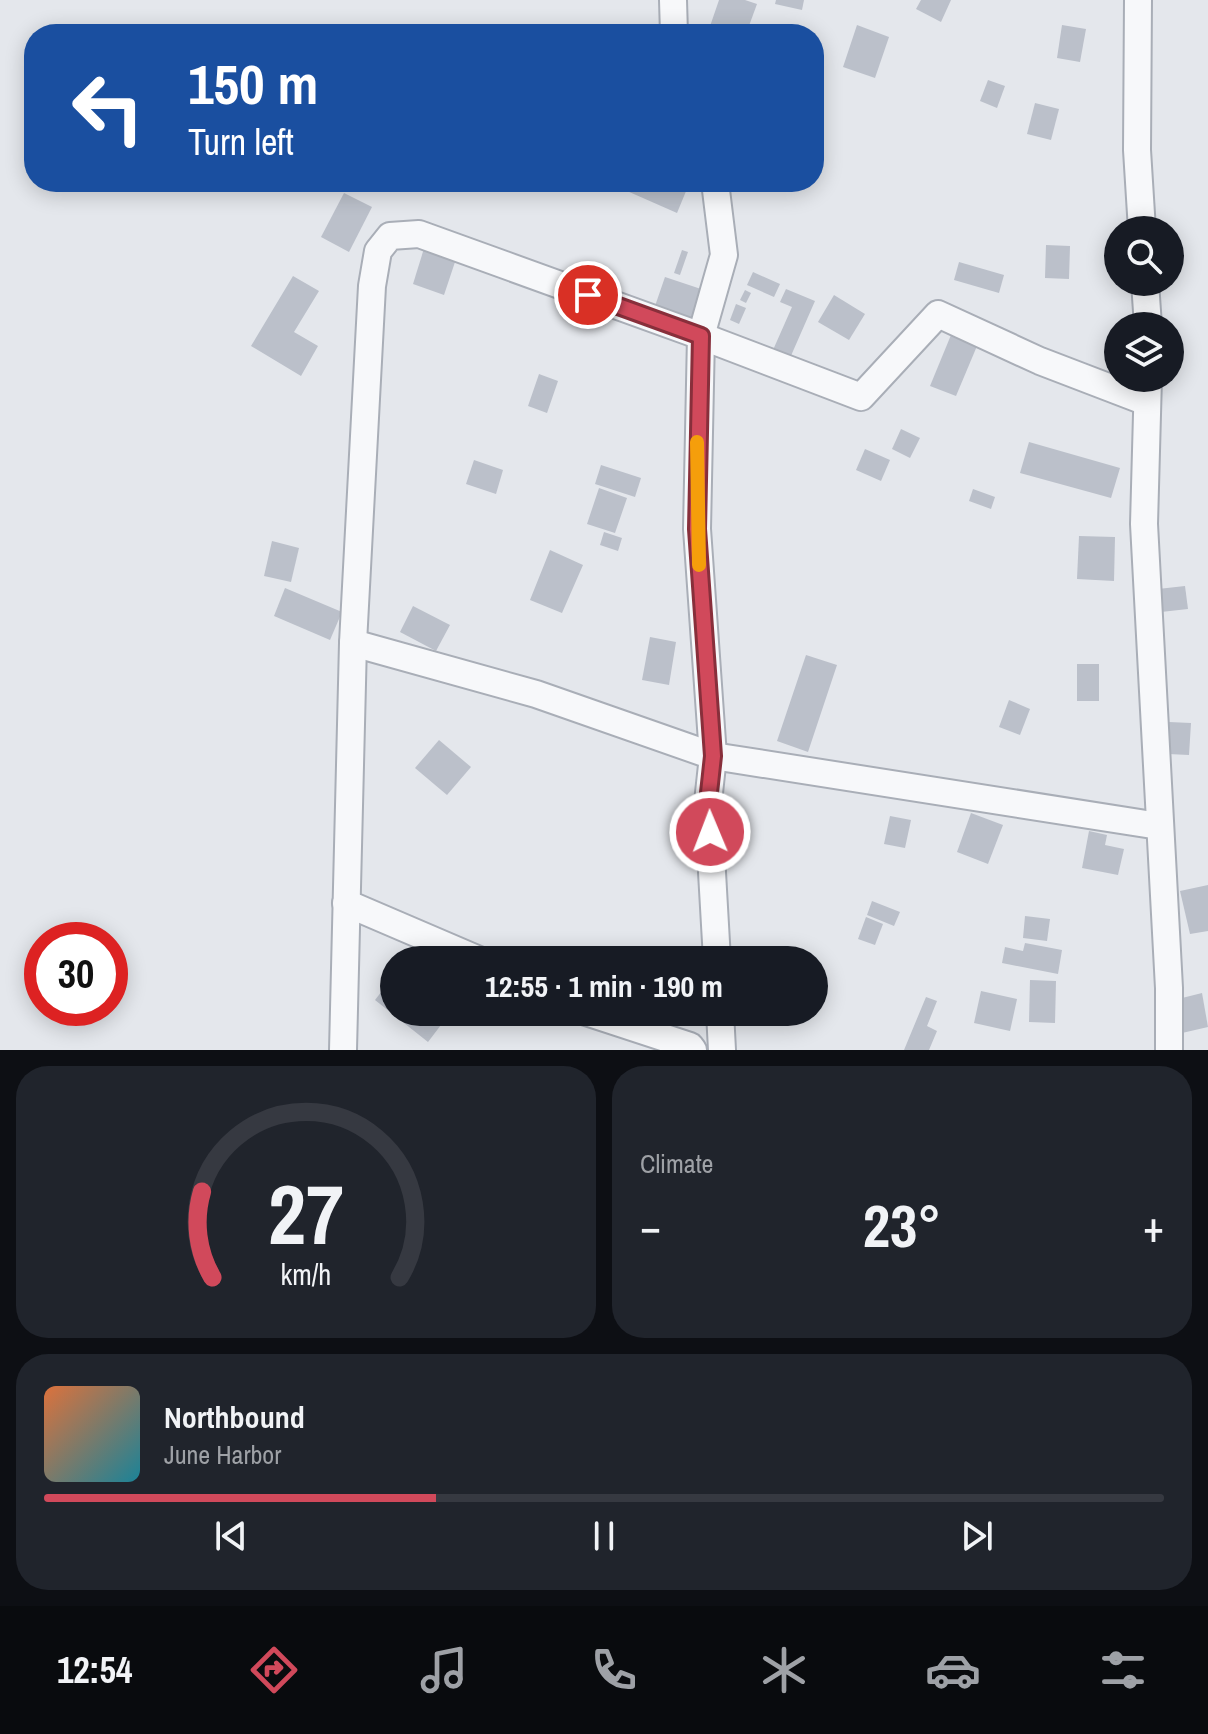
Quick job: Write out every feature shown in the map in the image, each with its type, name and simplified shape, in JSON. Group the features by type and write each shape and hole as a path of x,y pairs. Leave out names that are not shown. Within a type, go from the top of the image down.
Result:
{"street":[{"path":"673,0 674,24"},
{"path":"1138,0 1137,150 1141,216"},
{"path":"716,192 724,255 701,336 697,529 713,756 708,802 716,946"},
{"path":"343,1050 353,643 372,286 378,251 390,236 419,234 861,397 938,314 1040,361 1104,378"},
{"path":"1147,392 1144,524 1169,988 1169,1050"},
{"path":"353,643 536,694 713,756 1159,826"},
{"path":"346,903 446,946"},
{"path":"629,1026 690,1046 693,1050"},
{"path":"721,1026 722,1050"}],"building":[{"path":"719,0 745,0 757,4 750,24 711,24"},
{"path":"776,0 804,0 802,10 775,4"},
{"path":"921,0 951,0 941,22 916,9"},
{"path":"857,25 889,37 875,78 843,67"},
{"path":"1062,25 1086,29 1080,62 1057,58"},
{"path":"988,80 1005,86 997,108 980,101"},
{"path":"1035,103 1059,109 1051,140 1027,134"},
{"path":"629,192 686,192 677,213"},
{"path":"344,193 372,207 349,252 321,237"},
{"path":"426,242 458,253 444,295 413,284"},
{"path":"1046,245 1070,246 1069,279 1045,278"},
{"path":"682,250 688,252 680,275 674,273"},
{"path":"959,262 1004,275 999,293 954,280"},
{"path":"753,272 780,284 774,297 747,285"},
{"path":"293,276 319,291 294,332 318,346 301,376 251,346"},
{"path":"665,277 701,289 691,318 655,306"},
{"path":"786,289 815,301 790,358 773,350 792,307 780,302"},
{"path":"745,290 751,293 746,303 740,300"},
{"path":"834,295 865,314 849,340 818,322"},
{"path":"736,304 746,308 739,324 730,320"},
{"path":"951,335 977,346 956,396 930,386"},
{"path":"539,374 558,381 547,413 528,406"},
{"path":"901,429 920,438 910,458 892,449"},
{"path":"1029,442 1120,468 1111,498 1020,473"},
{"path":"865,449 890,460 881,481 856,470"},
{"path":"474,460 503,470 496,494 466,484"},
{"path":"601,465 641,478 635,497 595,484"},
{"path":"599,488 627,498 615,533 587,524"},
{"path":"973,489 995,497 991,509 969,501"},
{"path":"604,532 622,538 618,551 600,545"},
{"path":"1079,536 1115,537 1114,581 1077,579"},
{"path":"272,541 299,548 291,582 264,576"},
{"path":"550,550 583,565 562,613 530,600"},
{"path":"1185,586 1188,609 1152,613 1149,590"},
{"path":"285,588 342,612 330,640 274,616"},
{"path":"413,606 450,625 436,651 400,632"},
{"path":"650,637 676,642 669,685 642,680"},
{"path":"806,655 837,665 808,752 777,741"},
{"path":"1077,664 1099,664 1099,701 1077,701"},
{"path":"1009,700 1030,709 1020,735 999,727"},
{"path":"1169,722 1191,723 1189,755 1168,754"},
{"path":"439,740 471,767 447,795 415,768"},
{"path":"971,813 1003,825 988,864 957,852"},
{"path":"890,816 911,820 905,848 884,844"},
{"path":"1089,831 1107,835 1105,845 1124,849 1118,875 1082,868"},
{"path":"1208,885 1208,931 1190,934 1180,891"},
{"path":"872,901 900,912 894,926 867,915"},
{"path":"1025,916 1050,919 1047,941 1023,938"},
{"path":"866,917 883,924 875,945 858,939"},
{"path":"1025,943 1062,950 1058,974 1002,963 1005,947 1023,951"},
{"path":"1030,980 1056,981 1055,1023 1029,1022"},
{"path":"981,991 1017,999 1010,1031 974,1023"},
{"path":"1202,993 1208,1027 1182,1033 1174,1000"},
{"path":"926,997 937,1001 927,1026 937,1031 929,1050 904,1050"},
{"path":"408,1026 440,1026 428,1042"}],"slow traffic":[{"path":"697,442 699,565"}],"route":[{"path":"588,295 701,336 697,529 713,756 708,802 710,832"}]}
